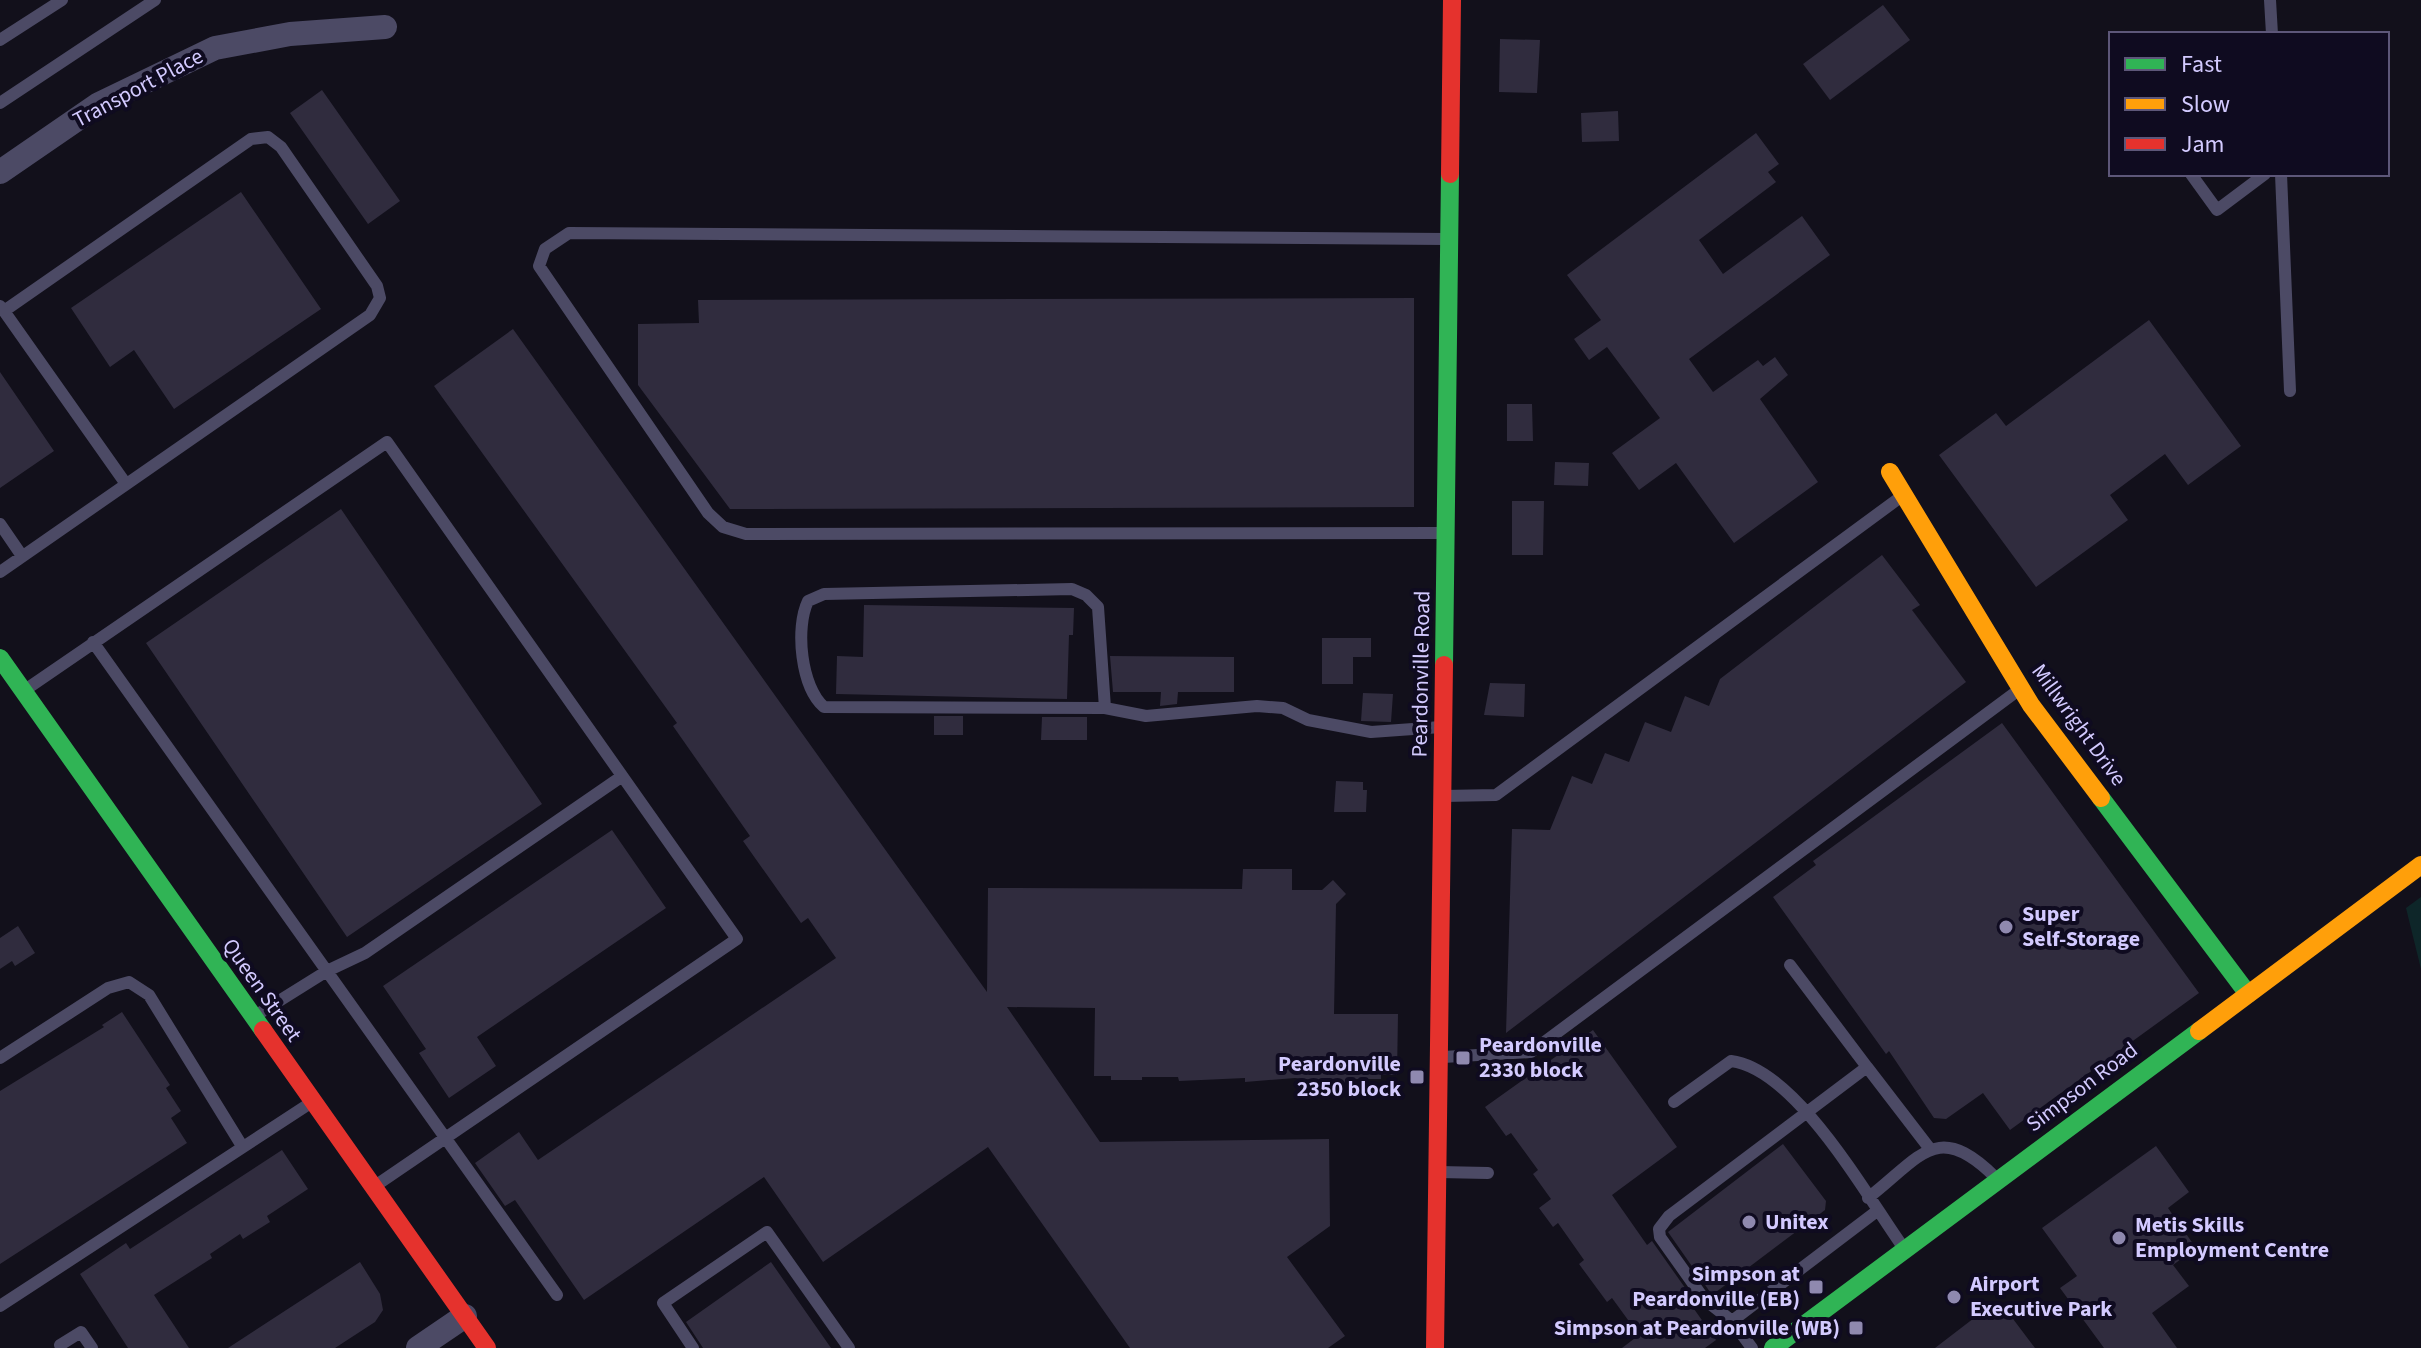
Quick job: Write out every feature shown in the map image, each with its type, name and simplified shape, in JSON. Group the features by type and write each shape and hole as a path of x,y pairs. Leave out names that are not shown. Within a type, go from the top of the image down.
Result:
{"street":[{"name":"Peardonville Road","path":"1435,1348 1452,0"},
{"name":"Transport Place","path":"0,172 99,104 215,48 290,34 385,27"},
{"name":"Millwright Drive","path":"1890,472 2021,688 2248,994"},
{"name":"Queen Street","path":"0,658 487,1348"},
{"name":"Simpson Road","path":"1773,1348 2421,865"},
{"path":"418,1348 465,1316"}],"lane":[{"path":"0,40 62,0"},
{"path":"0,103 155,0"},
{"path":"2270,0 2272,32"},
{"path":"0,572 370,315 380,298 377,286 281,147 268,137 251,139 2,309 126,484"},
{"path":"2192,176 2217,210 2262,176"},
{"path":"2281,176 2290,391"},
{"path":"1447,533 746,534 723,527 708,513 539,266 545,249 569,233 1449,239"},
{"path":"23,692 387,442 737,939 372,1187"},
{"path":"1443,796 1496,795 1904,495"},
{"path":"0,524 22,556"},
{"path":"1105,708 1098,607 1086,595 1072,589 824,594 808,601 802,614 806,681 813,698 824,707 1105,708 1146,716 1257,706 1283,708 1308,720 1371,732 1445,726"},
{"path":"93,642 557,1295"},
{"path":"1439,1057 1531,1052 2021,688"},
{"path":"252,1017 327,971 365,953 621,777"},
{"path":"1790,965 1930,1149"},
{"path":"0,1058 108,988 129,982 149,995 242,1146"},
{"path":"1674,1102 1731,1061 1745,1063 1780,1084 1808,1113 1905,1250"},
{"path":"1752,1348 1732,1321 1704,1299 1660,1237 1659,1229 1669,1216 1867,1067"},
{"path":"0,1306 312,1102"},
{"path":"1868,1198 1930,1149 1949,1146 1973,1155 1998,1180"},
{"path":"1438,1172 1488,1173"},
{"path":"1732,1321 1877,1211"},
{"path":"693,1348 663,1303 767,1232 849,1348"},
{"path":"62,1348 60,1345 81,1332 92,1348"}],"green space":[{"path":"2421,897 2421,969 2406,908"}],"building":[{"path":"1883,5 1910,40 1830,100 1803,64"},
{"path":"1500,39 1540,40 1537,93 1499,92"},
{"path":"322,90 400,201 368,224 290,113"},
{"path":"1618,111 1619,141 1582,142 1581,113"},
{"path":"1756,133 1779,164 1768,172 1776,182 1699,240 1723,274 1802,216 1830,255 1689,359 1713,392 1758,360 1763,366 1775,357 1788,375 1760,399 1818,482 1734,543 1676,463 1639,490 1612,453 1660,418 1607,347 1589,360 1574,339 1601,320 1567,275"},
{"path":"241,192 321,309 174,409 134,350 110,367 71,308"},
{"path":"1414,298 1414,507 730,509 638,385 638,324 699,323 698,300"},
{"path":"2149,320 2241,446 2188,485 2165,454 2110,495 2128,520 2036,587 1939,455 1996,413 2006,426"},
{"path":"513,329 987,992 988,888 1242,889 1243,869 1292,869 1292,890 1322,890 1333,880 1346,894 1336,904 1334,1014 1398,1014 1397,1075 1381,1075 1381,1079 1345,1079 1345,1083 1295,1078 1245,1082 1245,1078 1179,1081 1178,1077 1111,1080 1111,1076 1094,1076 1095,1008 1007,1007 1100,1142 1329,1139 1330,1226 1287,1257 1345,1336 1328,1348 1130,1348 988,1147 823,1262 764,1177 584,1300 515,1200 505,1206 475,1163 519,1132 538,1160 836,958 808,918 801,923 743,841 750,836 673,726 677,723 434,386"},
{"path":"0,372 54,451 0,488"},
{"path":"1507,404 1532,404 1533,441 1507,441"},
{"path":"1555,462 1589,463 1588,486 1554,485"},
{"path":"1512,501 1544,501 1543,555 1512,555"},
{"path":"341,509 542,804 347,937 146,643"},
{"path":"1882,555 1920,605 1912,610 1966,682 1506,1033 1512,829 1550,830 1572,776 1592,784 1605,753 1629,762 1645,722 1671,732 1685,696 1709,706 1720,679"},
{"path":"864,605 1074,608 1073,635 1069,635 1067,699 836,694 837,656 863,657"},
{"path":"1322,638 1371,638 1371,657 1353,657 1353,684 1322,684"},
{"path":"1110,656 1234,657 1234,692 1178,692 1177,704 1160,706 1161,692 1113,692"},
{"path":"1490,683 1525,684 1524,717 1484,715"},
{"path":"1363,693 1393,694 1391,722 1361,721"},
{"path":"934,716 963,716 963,735 934,735"},
{"path":"1042,717 1087,717 1087,740 1041,740"},
{"name":"Super Self-Storage","path":"2002,723 2199,993 2010,1130 1983,1093 1946,1119 1934,1118 1889,1051 1886,1054 1773,897 1816,865 1813,861"},
{"path":"1336,781 1363,782 1363,790 1367,790 1366,812 1334,812"},
{"path":"612,830 666,908 477,1037 496,1066 449,1098 419,1053 426,1049 383,986"},
{"path":"18,926 35,953 15,966 12,961 0,969 0,938"},
{"path":"122,1012 170,1085 166,1088 181,1111 171,1118 187,1143 0,1264 0,1091 104,1027 102,1025"},
{"path":"1593,1030 1677,1147 1612,1195 1647,1245 1652,1241 1688,1292 1682,1292 1716,1340 1705,1348 1622,1348 1639,1335 1612,1298 1607,1302 1579,1264 1584,1260 1558,1223 1553,1227 1539,1208 1551,1199 1533,1174 1538,1170 1511,1133 1506,1136 1485,1107"},
{"path":"1783,1144 1826,1201 1825,1210 1716,1292 1710,1292 1668,1232"},
{"name":"Metis Skills Employment Centre","path":"2156,1146 2189,1192 2168,1208 2196,1248 2173,1265 2189,1286 2152,1313 2177,1348 2104,1348 2060,1288 2077,1276 2042,1228"},
{"path":"282,1150 308,1189 267,1216 270,1222 243,1239 240,1234 210,1254 212,1258 154,1295 189,1348 128,1348 80,1274 126,1243 130,1249"},
{"path":"360,1262 380,1294 383,1310 375,1322 335,1348 228,1348"},
{"path":"771,1262 831,1348 703,1348 686,1322"},
{"path":"2001,1303 2035,1348 1935,1348 1978,1315 1980,1318"}],"traffic: fast":[{"path":"1444,665 1450,174"},
{"path":"0,658 263,1030"},
{"path":"2101,798 2248,994"},
{"path":"1773,1348 2199,1031"}],"traffic: slow":[{"path":"1890,472 2031,705 2101,798"},
{"path":"2199,1031 2421,865"}],"traffic: jam":[{"path":"1450,174 1452,0"},
{"path":"1435,1348 1444,665"},
{"path":"263,1030 487,1348"}],"place":[{"name":"Super Self-Storage","path":"2006,927"},
{"name":"Peardonville 2330 block","path":"1463,1058"},
{"name":"Peardonville 2350 block","path":"1417,1077"},
{"name":"Unitex","path":"1749,1222"},
{"name":"Metis Skills Employment Centre","path":"2119,1238"},
{"name":"Simpson at Peardonville (EB)","path":"1816,1287"},
{"name":"Airport Executive Park","path":"1954,1297"},
{"name":"Simpson at Peardonville (WB)","path":"1856,1328"}]}
